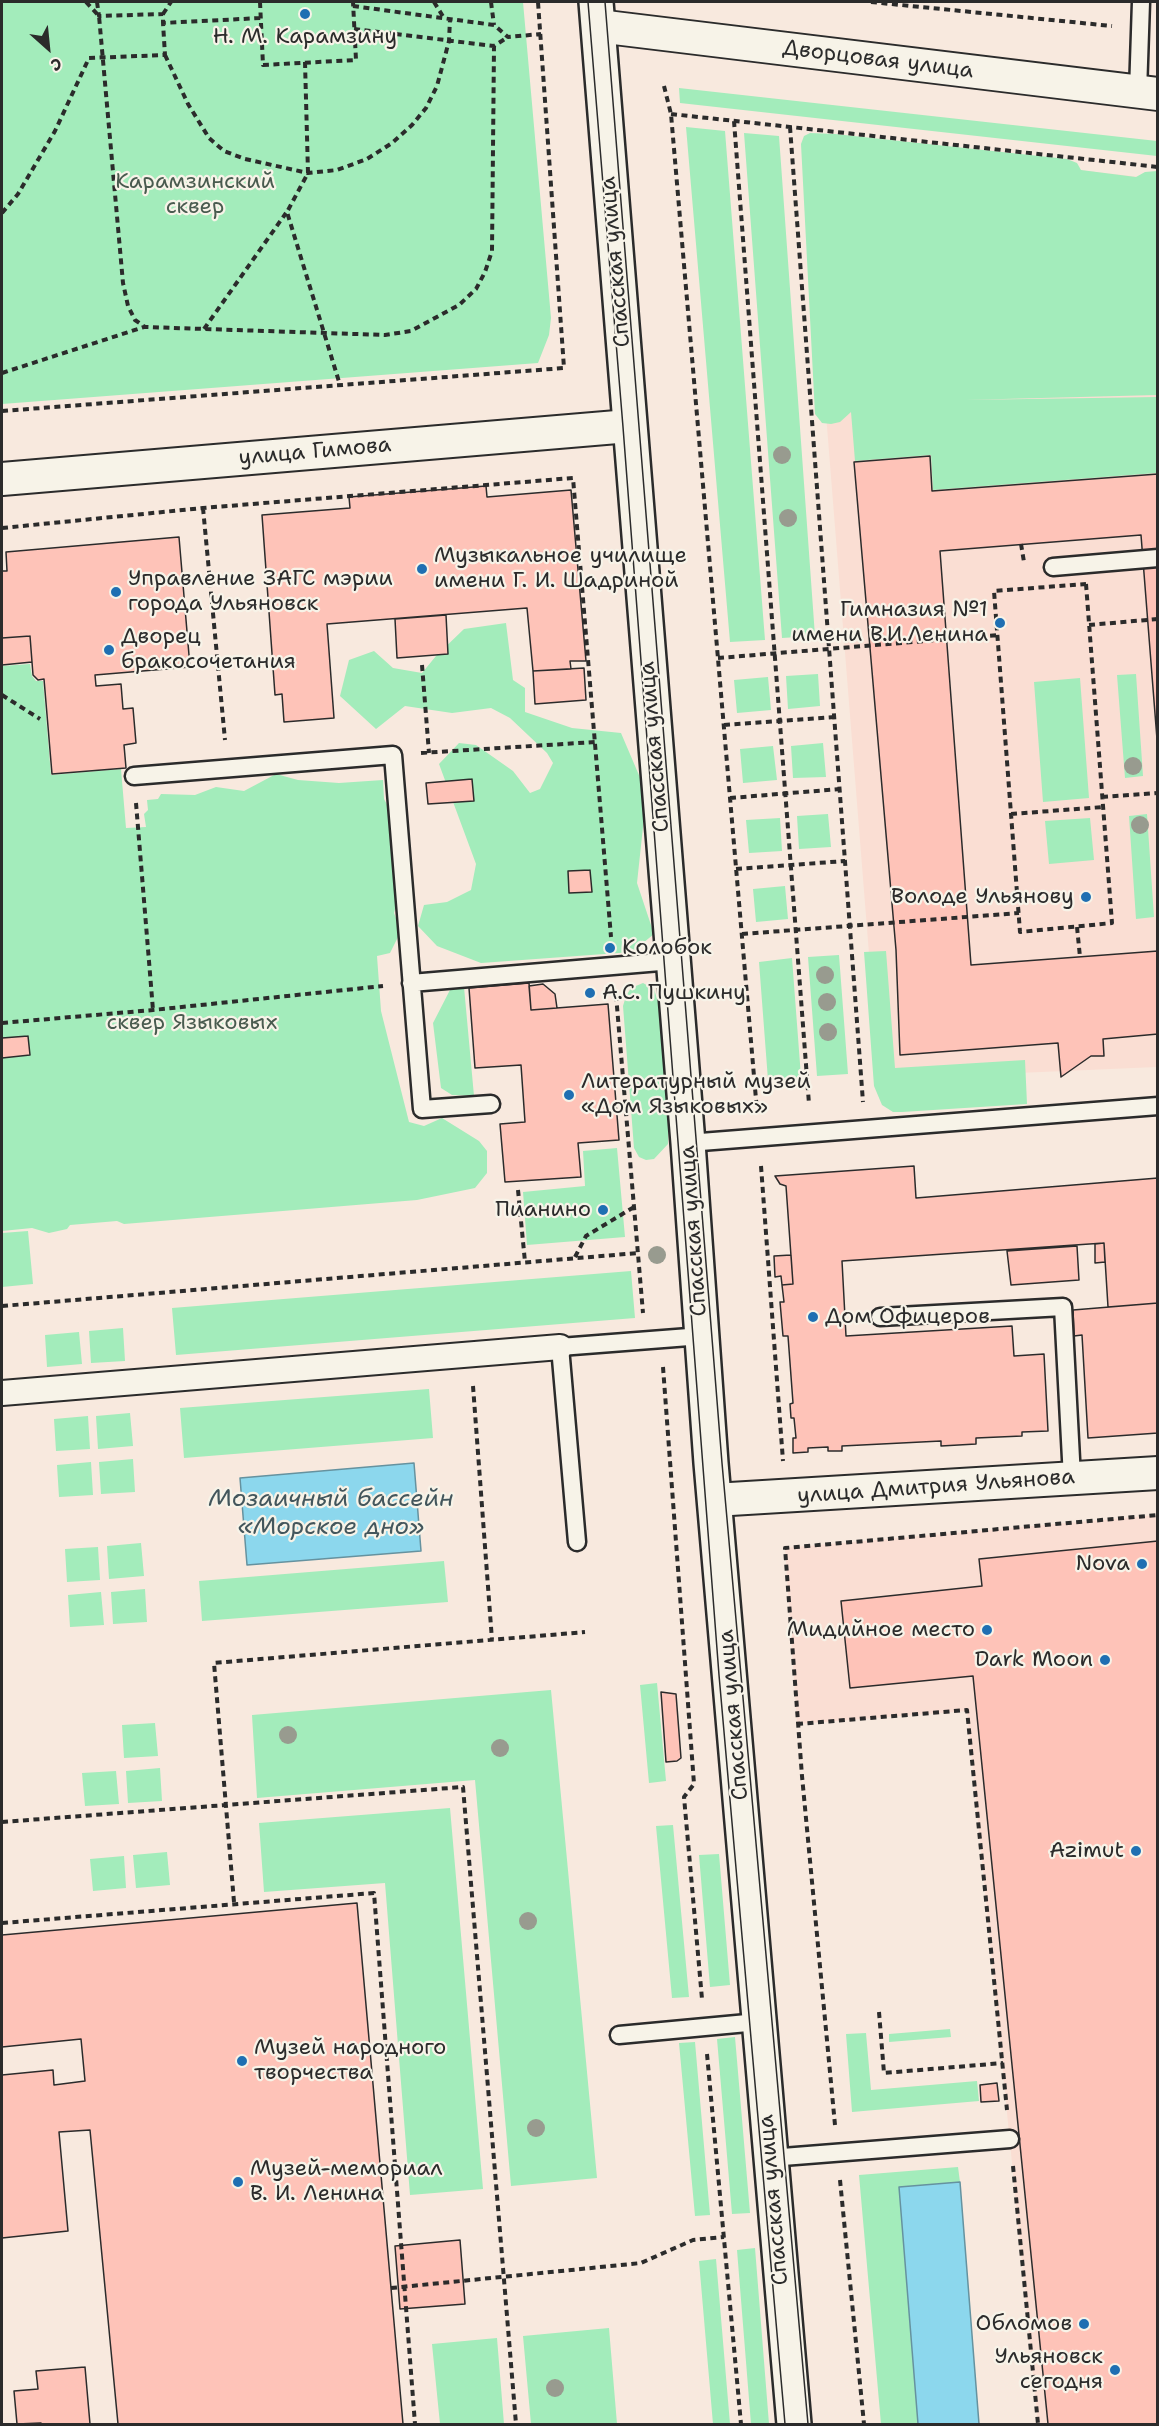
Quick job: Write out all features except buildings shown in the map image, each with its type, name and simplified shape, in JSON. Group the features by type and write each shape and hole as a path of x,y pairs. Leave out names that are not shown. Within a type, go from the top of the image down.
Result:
{"street":[{"name":"Дворцовая улица","path":"597,14 1148,93"},
{"name":"Спасская улица","path":"597,14 688,1143 714,1500 731,1673 758,2022 794,2424"},
{"name":"улица Гимова","path":"2,479 629,426"},
{"path":"2,1393 560,1347"},
{"name":"улица Дмитрия Ульянова","path":"714,1500 1158,1473"}],"lane":[{"path":"1141,2 1148,93"},
{"path":"1053,567 1158,558"},
{"path":"134,776 393,755 422,1110 491,1104"},
{"path":"411,983 672,961"},
{"path":"688,1143 1158,1106"},
{"path":"880,1317 1063,1307 1072,1478"},
{"path":"578,1542 560,1347 702,1336"},
{"path":"619,2035 758,2022"},
{"path":"770,2158 1010,2139"}],"path":[{"path":"86,2 99,16 163,14"},
{"path":"97,2 123,283 128,306 135,321 145,327"},
{"path":"171,2 163,14 165,55 188,104 209,138 224,151 245,159 308,173 337,170 367,159 392,143 412,125 426,108 437,86 449,41 447,19 434,2"},
{"path":"260,2 263,65 356,60 353,4 494,25 508,37"},
{"path":"491,2 494,25"},
{"path":"2,411 564,368 538,2"},
{"path":"872,2 1109,25"},
{"path":"164,22 261,18"},
{"path":"354,29 494,46 508,37 541,34"},
{"path":"2,372 145,327 385,335 411,331 459,305 476,289 492,251 494,46"},
{"path":"2,213 18,194 50,140 89,58 165,55"},
{"path":"204,330 287,212 308,173 305,62"},
{"path":"664,86 671,114 724,725 759,1136 783,1465"},
{"path":"671,114 1158,167"},
{"path":"734,121 812,1133"},
{"path":"790,127 865,1129"},
{"path":"287,212 340,385"},
{"path":"2,528 203,508 573,478 644,1326 662,1356 694,1784 684,1797 741,2424"},
{"path":"203,508 228,767"},
{"path":"994,591 1020,932 1112,924 1086,584"},
{"path":"1089,625 1158,619"},
{"path":"718,658 998,635"},
{"path":"422,665 429,753"},
{"path":"2,695 40,719"},
{"path":"724,725 834,717"},
{"path":"393,755 595,742"},
{"path":"134,776 153,1010"},
{"path":"730,798 840,789"},
{"path":"1102,797 1158,793"},
{"path":"1011,814 1103,807"},
{"path":"736,869 845,861"},
{"path":"742,934 1019,913"},
{"path":"1077,927 1080,957"},
{"path":"2,1023 411,983"},
{"path":"518,1190 525,1262"},
{"path":"575,1258 586,1236 634,1207"},
{"path":"2,1306 638,1253"},
{"path":"470,1354 492,1640"},
{"path":"864,2424 797,1724 785,1548 1158,1515"},
{"path":"234,1902 214,1663 585,1632"},
{"path":"797,1724 967,1710 1038,2424"},
{"path":"2,1822 463,1787 516,2424"},
{"path":"2,1923 234,1902 374,1893 415,2424"},
{"path":"879,2012 884,2073 1003,2062"},
{"path":"391,2288 641,2263 693,2240 724,2237"}],"shaded area":[{"name":"Гимназия №1 имени В.И.Ленина","path":"804,138 1157,179 1157,1067 879,1079"},
{"path":"1157,1515 1157,2424 1038,2424 967,1711 797,1724 785,1548"}],"green space":[{"name":"Карамзинский сквер","path":"2,2 523,2 551,318 549,335 538,363 2,404"},
{"path":"679,88 1157,141 1157,156 680,103"},
{"path":"686,127 725,131 765,640 730,642"},
{"path":"744,133 779,136 815,636 782,638"},
{"path":"810,133 1067,159 1077,163 1081,170 1136,177 1145,172 1157,171 1157,395 964,400 1157,397 1157,473 933,490 931,455 855,461 851,412 840,422 831,424 822,423 815,414 801,144 804,136"},
{"path":"506,623 513,680 525,688 525,712 572,728 621,733 644,787 643,827 637,883 654,934 632,952 481,963 437,946 418,926 424,905 447,902 471,890 476,864 439,764 459,743 476,745 513,771 530,793 540,789 553,763 547,753 510,718 491,708 452,713 405,706 376,729 340,696 349,660 374,651 393,668 422,673 464,629"},
{"name":"сквер Языковых","path":"30,664 32,676 36,681 43,681 51,775 121,769 126,828 146,827 144,814 148,810 147,800 158,799 161,794 195,795 216,787 244,791 276,774 298,780 339,783 383,780 384,799 392,814 399,894 394,913 401,931 390,953 377,956 381,1011 409,1122 424,1126 442,1118 479,1141 487,1151 487,1173 475,1188 417,1200 124,1224 117,1221 70,1225 67,1229 49,1233 32,1228 2,1231 2,666"},
{"path":"818,674 820,706 788,709 786,676"},
{"path":"1136,674 1143,776 1125,778 1117,675"},
{"path":"768,677 771,710 737,713 734,680"},
{"path":"1080,678 1089,798 1043,802 1034,682"},
{"path":"823,743 826,777 793,778 791,746"},
{"path":"773,746 777,780 743,783 740,749"},
{"path":"828,814 831,847 799,849 797,816"},
{"path":"1147,814 1154,917 1136,919 1129,816"},
{"path":"780,818 782,851 749,853 746,820"},
{"path":"1090,818 1094,860 1049,864 1045,821"},
{"path":"785,886 788,919 756,922 753,889"},
{"path":"886,951 895,1068 1025,1060 1027,1104 902,1112 893,1112 882,1105 874,1086 864,952"},
{"path":"839,955 848,1074 817,1076 808,957"},
{"path":"792,958 801,1077 768,1080 759,962"},
{"path":"643,983 654,989 660,1008 669,1113 668,1144 654,1159 646,1160 639,1157 634,1148 623,1006 631,988"},
{"path":"464,987 474,1096 452,1095 441,1088 433,1023 451,988"},
{"path":"617,1148 625,1237 527,1245 523,1192 585,1186 583,1151"},
{"path":"28,1231 33,1284 2,1287 2,1233"},
{"path":"631,1271 635,1318 176,1355 172,1308"},
{"path":"123,1328 125,1361 91,1363 89,1331"},
{"path":"79,1332 82,1364 47,1367 45,1335"},
{"path":"429,1389 433,1438 184,1458 180,1408"},
{"path":"130,1413 133,1446 98,1449 96,1416"},
{"path":"88,1416 90,1449 56,1451 54,1419"},
{"path":"133,1459 135,1492 101,1494 99,1462"},
{"path":"91,1462 93,1495 59,1497 57,1465"},
{"path":"141,1543 144,1576 109,1579 107,1546"},
{"path":"98,1547 100,1580 67,1582 65,1549"},
{"path":"444,1561 448,1602 202,1621 199,1581"},
{"path":"145,1589 147,1622 113,1624 111,1592"},
{"path":"101,1592 104,1625 70,1627 68,1595"},
{"path":"657,1683 666,1781 649,1783 640,1685"},
{"path":"551,1690 597,2178 511,2186 475,1780 257,1798 252,1715"},
{"path":"155,1723 158,1756 124,1758 122,1725"},
{"path":"160,1768 162,1801 128,1803 126,1771"},
{"path":"116,1771 119,1804 85,1806 82,1773"},
{"path":"450,1808 483,2189 410,2195 385,1883 264,1892 259,1823"},
{"path":"673,1825 689,1997 672,1998 656,1826"},
{"path":"167,1852 170,1885 136,1888 133,1855"},
{"path":"719,1854 730,1985 710,1987 699,1855"},
{"path":"124,1856 126,1888 93,1891 90,1859"},
{"path":"950,2029 951,2037 889,2042 889,2034"},
{"path":"866,2033 871,2090 977,2081 979,2101 852,2112 846,2034"},
{"path":"735,2037 750,2213 732,2214 717,2039"},
{"path":"695,2042 710,2215 695,2216 679,2043"},
{"path":"958,2167 960,2182 899,2187 918,2424 881,2424 859,2175"},
{"path":"755,2248 769,2424 751,2424 737,2250"},
{"path":"716,2259 730,2424 713,2424 699,2261"},
{"path":"609,2328 617,2424 531,2424 523,2336"},
{"path":"497,2338 504,2424 440,2424 432,2344"}],"water":[{"name":"Мозаичный бассейн «Морское дно»","path":"414,1463 421,1551 247,1565 240,1478"},
{"path":"960,2182 979,2424 918,2424 899,2187"}],"tram line":[{"path":"588,2 719,1675 785,2424"},
{"path":"605,2 722,1463 808,2424"}],"place":[{"name":"Н. М. Карамзину","path":"305,14"},
{"name":"Музыкальное училище имени Г. И. Шадриной","path":"422,569"},
{"name":"Управление ЗАГС мэрии города Ульяновск","path":"116,592"},
{"name":"Гимназия №1 имени В.И.Ленина","path":"1000,623"},
{"name":"Дворец бракосочетания","path":"109,650"},
{"name":"Володе Ульянову","path":"1086,897"},
{"name":"Колобок","path":"610,948"},
{"name":"А.С. Пушкину","path":"590,993"},
{"name":"Литературный музей «Дом Языковых»","path":"569,1095"},
{"name":"Пианино","path":"603,1210"},
{"name":"Дом Офицеров","path":"813,1317"},
{"name":"Nova","path":"1142,1564"},
{"name":"Мидийное место","path":"987,1630"},
{"name":"Dark Moon","path":"1105,1660"},
{"name":"Azimut","path":"1136,1851"},
{"name":"Музей народного творчества","path":"242,2061"},
{"name":"Музей-мемориал В. И. Ленина","path":"238,2182"},
{"name":"Обломов","path":"1084,2324"},
{"name":"Ульяновск сегодня","path":"1115,2370"}]}
